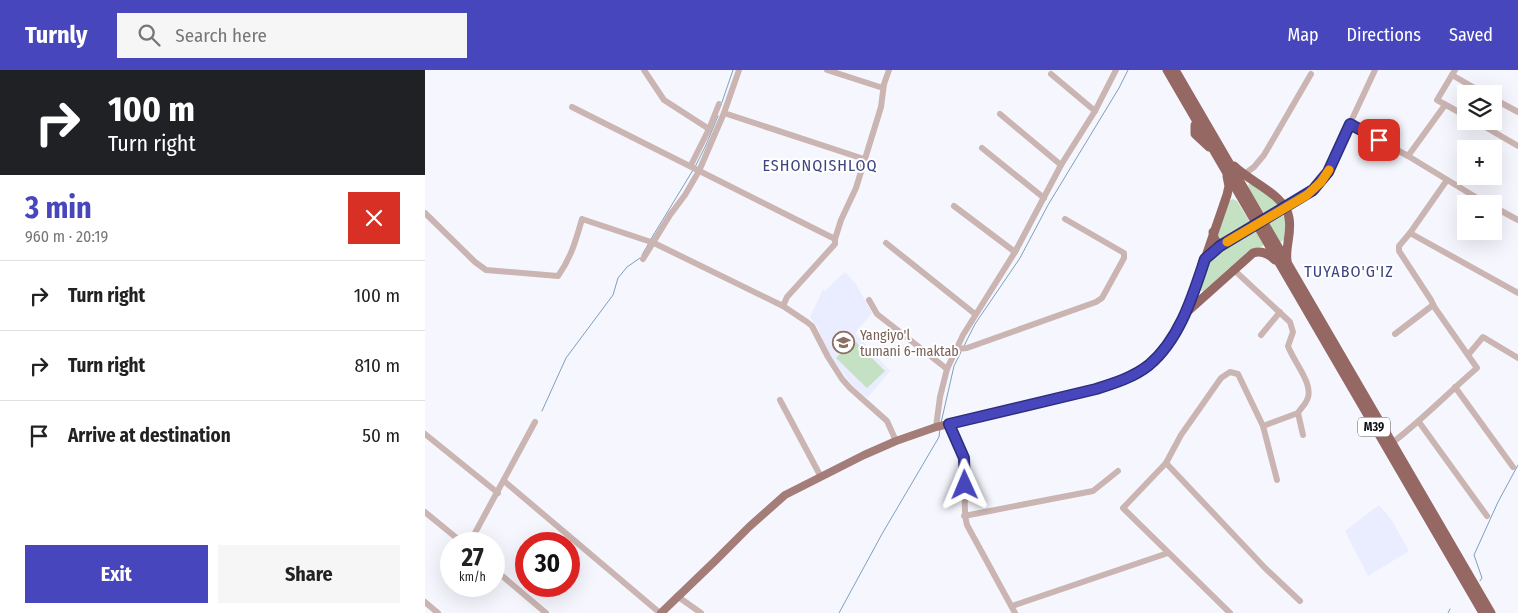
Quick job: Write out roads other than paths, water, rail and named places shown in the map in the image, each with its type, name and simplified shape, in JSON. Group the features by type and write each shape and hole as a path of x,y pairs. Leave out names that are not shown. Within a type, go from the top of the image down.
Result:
{"highway":[{"name":"M39","path":"1167,70 1226,159 1283,264"},
{"name":"M39","path":"1175,70 1201,122"},
{"name":"M39","path":"1201,122 1194,129 1196,137 1215,153 1392,443 1491,613"},
{"path":"1187,312 1250,255 1256,252 1269,255 1283,264 1286,254 1290,222 1285,207 1279,198 1243,174 1226,159"},
{"path":"1205,259 1229,186 1226,171"},
{"path":"1213,232 1217,243 1226,243"},
{"name":"M39","path":"1305,301 1483,613"}],"main road":[{"path":"660,613 785,495 864,455 896,441 937,427 1096,389 1142,370 1158,356 1187,312 1205,259 1215,250 1285,207"}],"street":[{"path":"645,70 664,100 709,129"},
{"path":"643,259 699,171 724,113 739,70"},
{"path":"827,70 883,88"},
{"path":"783,306 787,297 835,244 835,238 845,211 857,188 864,159 881,108 883,88 889,70"},
{"path":"937,427 940,397 947,369 957,348 975,314 1015,252 1061,165 1095,111 1116,70"},
{"path":"1285,207 1307,195 1321,182 1328,172 1375,70"},
{"path":"1457,111 1437,100 1453,72 1472,85"},
{"path":"1051,74 1095,111"},
{"path":"1243,174 1254,167 1264,155 1311,74"},
{"path":"1502,103 1518,112"},
{"path":"691,166 719,104"},
{"path":"1409,156 1445,104"},
{"path":"572,107 835,238"},
{"path":"724,113 864,159"},
{"path":"1000,114 1061,165"},
{"path":"1350,124 1409,156 1472,195"},
{"path":"1490,130 1518,146"},
{"path":"982,148 1044,198"},
{"path":"1392,443 1419,422 1477,368 1433,305 1399,251 1399,246 1447,180"},
{"path":"954,206 1015,252"},
{"path":"1502,211 1518,220"},
{"path":"425,213 475,262 486,270 558,276 568,262 575,246 582,219 653,242 783,306 812,326 828,358 842,379 887,421 896,441"},
{"path":"957,348 967,348 1102,298 1124,258 1124,253 1065,219"},
{"path":"1410,233 1518,293"},
{"path":"886,243 975,314"},
{"path":"1233,269 1290,322 1293,332 1287,346 1309,386 1308,400 1299,414 1263,426"},
{"path":"869,300 877,314 947,369"},
{"path":"1395,334 1433,305"},
{"path":"1261,335 1279,312"},
{"path":"1468,355 1483,337 1518,358"},
{"path":"1230,613 1123,508 1166,463 1187,427 1221,378 1230,372 1238,374 1263,426 1277,480"},
{"path":"1455,387 1513,467"},
{"path":"780,400 821,477"},
{"path":"1299,414 1303,436"},
{"path":"476,532 505,481 535,422"},
{"path":"1419,422 1487,516"},
{"path":"947,424 964,458 966,473 964,516 967,525 1014,610 1168,553"},
{"path":"425,434 498,493"},
{"path":"1166,463 1265,568 1300,601"},
{"path":"964,516 1093,491 1118,470"},
{"path":"505,481 660,613"},
{"path":"425,512 449,532"},
{"path":"505,578 546,613"},
{"path":"677,596 701,613"},
{"path":"425,602 438,613"}],"waterway":[{"path":"721,105 733,70"},
{"path":"964,346 975,324 1020,258 1048,205 1128,70"},
{"path":"695,167 718,116"},
{"path":"651,239 693,170"},
{"path":"642,255 649,243"},
{"path":"542,411 566,358 613,295 618,278 627,267 640,258"},
{"path":"941,423 954,366 961,352"},
{"path":"839,613 882,534 939,437 940,429"},
{"path":"1480,581 1482,578 1474,555 1498,502 1518,465"},
{"path":"1448,613 1450,609"}],"place":[{"name":"Yangiyo'l tumani 6-maktab","path":"844,343"}],"district":[{"name":"ESHONQISHLOQ","path":"820,165"},
{"name":"TUYABO'G'IZ","path":"1349,271"}]}
